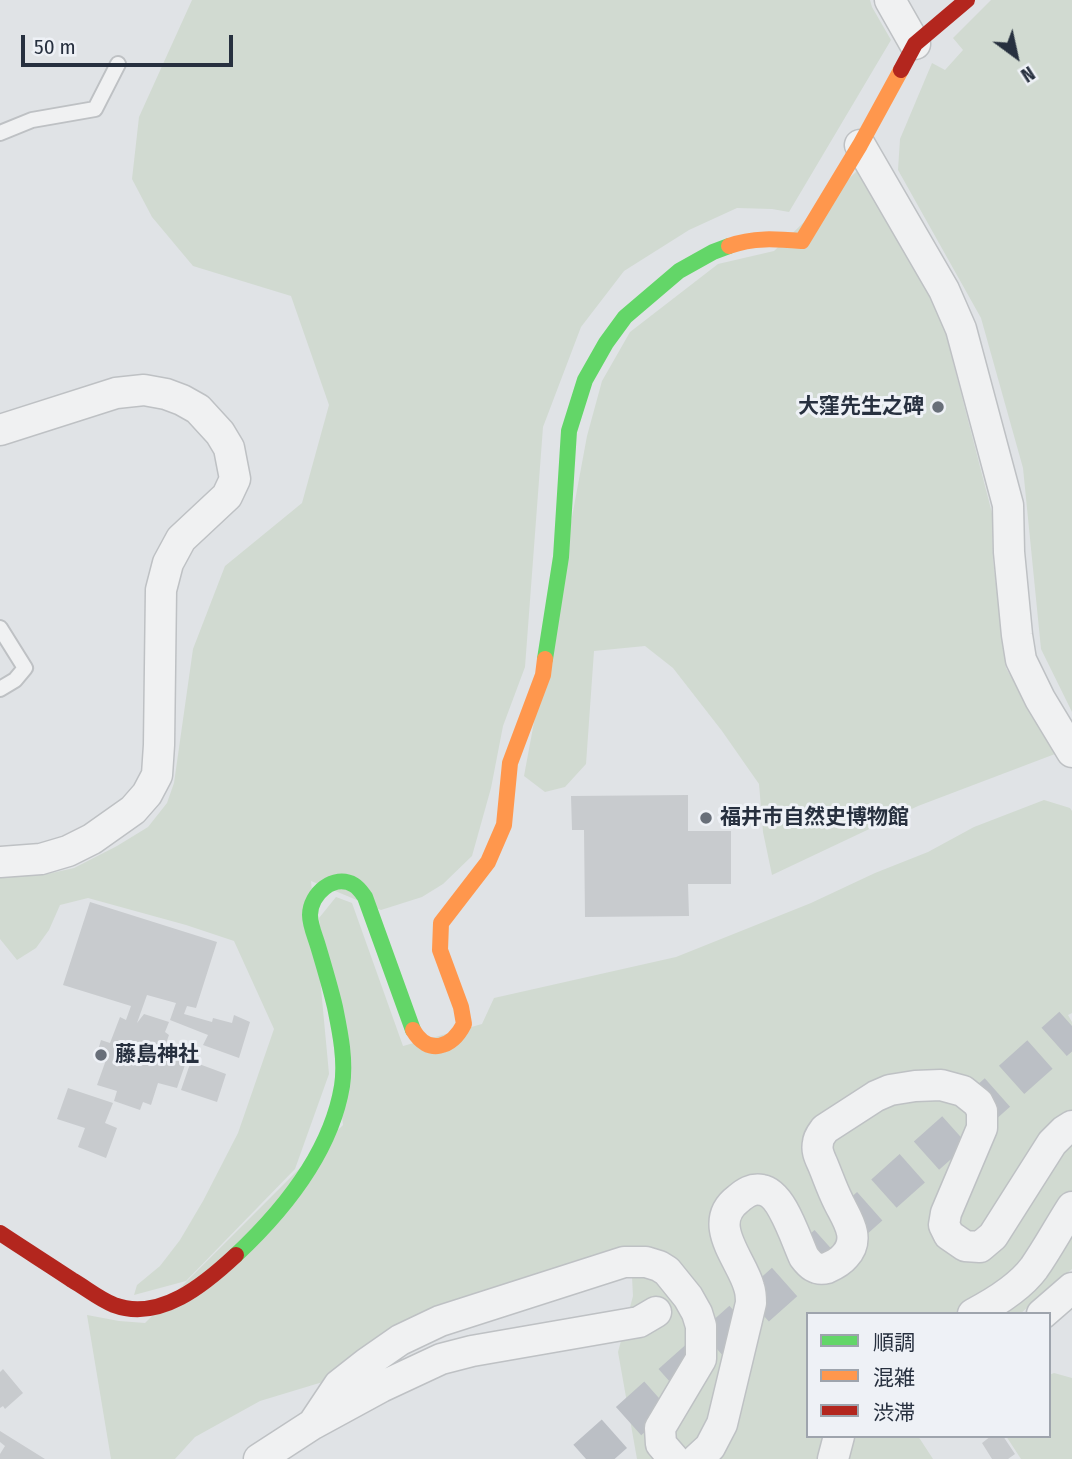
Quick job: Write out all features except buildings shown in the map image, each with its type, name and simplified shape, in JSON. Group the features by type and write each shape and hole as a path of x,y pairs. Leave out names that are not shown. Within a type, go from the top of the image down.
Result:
{"street":[{"path":"890,0 915,44"},
{"path":"0,1233 101,1298 121,1307 140,1309 168,1304 195,1288 251,1242 306,1173 331,1123 342,1087 343,1057 338,1022 310,919 311,903 318,892 330,884 344,882 354,885 365,897 414,1033 421,1041 431,1046 439,1046 448,1043 460,1032 464,1024 461,1007 440,950 441,923 488,862 504,825 510,763 542,675 561,557 569,431 585,380 606,343 625,317 679,271 713,252 737,243 770,237 802,241 860,145 915,44 967,0"},
{"path":"860,145 944,290 961,329 1008,505 1009,552 1021,660 1040,699 1072,752"},
{"path":"0,430 116,393 144,390 166,394 198,409 220,433 229,449 235,479 227,496 181,539 167,563 161,590 157,775 147,794 133,810 92,839 41,859 0,862"},
{"path":"697,1459 710,1447 723,1424 751,1303 749,1286 727,1239 724,1222 730,1205 750,1190 769,1192 778,1200 809,1264 822,1269 838,1263 853,1242 851,1227 818,1153 817,1144 820,1137 825,1129 876,1096 890,1090 941,1085 963,1091 978,1103 982,1111 982,1128 946,1213 944,1225 949,1236 965,1246 980,1247 993,1236 1052,1143 1072,1126"},
{"path":"976,1312 1003,1296 1027,1276 1072,1207"},
{"path":"313,1424 339,1385 400,1340 440,1321 624,1262 646,1262 667,1271 697,1313 701,1326 701,1359 660,1428 661,1444 674,1459"},
{"path":"1044,1312 1072,1288"},
{"path":"259,1459 313,1424 400,1377 441,1359 639,1322 656,1312"},
{"path":"833,1459 838,1438"}],"lane":[{"path":"0,133 32,120 95,109 118,64"},
{"path":"0,628 25,667 15,680 0,689"}],"shaded area":[{"path":"192,0 870,0 891,40 789,212 737,208 689,230 624,271 581,327 543,427 525,667 503,726 491,788 472,856 443,884 422,897 381,910 311,881 329,1074 295,1169 186,1281 134,1295 137,1285 160,1266 180,1240 203,1201 238,1133 274,1029 234,941 88,898 60,905 49,930 36,948 17,960 0,939 0,875 47,874 74,868 148,827 167,803 174,783 193,649 225,566 302,503 329,405 291,296 193,266 152,217 132,179 139,117"},
{"path":"991,0 1072,0 1072,712 1041,649 1023,468 981,318 898,170 900,139 932,63 945,70 963,50 953,38"},
{"path":"860,168 931,294 945,331 992,513 993,559 1006,668 1055,754 918,806 772,875 763,832 759,784 673,668 645,646 594,651 586,764 565,787 545,792 524,776 587,436 602,381 630,332 718,264 774,251"},
{"path":"1044,800 1072,811 1072,1013 1068,1015 1072,1022 1072,1269 1022,1312 806,1312 806,1438 832,1438 826,1459 637,1459 618,1352 633,1296 632,1277 622,1258 326,1381 260,1401 195,1437 175,1459 111,1459 87,1315 145,1323 343,1125 319,918 336,897 352,903 403,1046 482,1024 494,998 676,957 928,852 974,827"},
{"path":"1051,1374 1072,1378 1072,1459 1021,1459 1007,1438 1051,1438"},
{"path":"849,1438 919,1438 933,1459 841,1459"}],"tunnel":[{"path":"586,1459 1072,1026"}],"traffic: fast":[{"path":"545,659 561,557 569,431 585,380 606,343 625,317 679,271 729,246"},
{"path":"236,1255 271,1219 303,1178 328,1134 342,1086 342,1046 335,1007 310,915 314,900 324,888 346,882 356,886 365,897 413,1030"}],"traffic: slow":[{"path":"729,246 756,240 802,241 901,70"},
{"path":"413,1030 426,1043 440,1046 453,1039 464,1024 461,1007 440,950 441,923 488,862 504,825 510,763 543,675 545,659"}],"traffic: jam":[{"path":"901,70 915,44 967,0"},
{"path":"0,1233 103,1300 131,1309 165,1304 181,1297 236,1255"}],"place":[{"name":"大窪先生之碑","path":"938,407"},
{"name":"福井市自然史博物館","path":"706,818"},
{"name":"藤島神社","path":"101,1055"}]}
